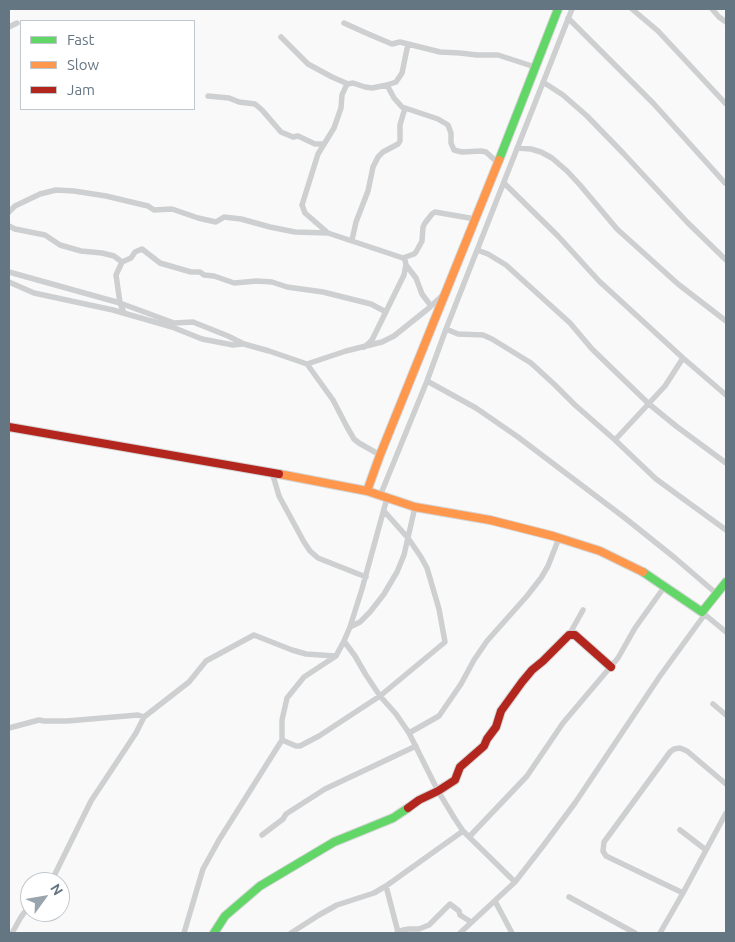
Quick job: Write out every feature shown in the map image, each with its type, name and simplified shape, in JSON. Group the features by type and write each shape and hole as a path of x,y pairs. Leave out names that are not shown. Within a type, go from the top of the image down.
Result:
{"street":[{"path":"367,492 380,455 558,9"},
{"path":"184,933 203,870 224,832 282,740 282,720 287,698 304,677 336,656 350,627 384,511 384,497 476,250 572,9"},
{"path":"632,9 658,31 726,104"},
{"path":"712,9 726,22"},
{"path":"568,18 653,103 726,183"},
{"path":"9,27 18,23"},
{"path":"344,23 392,44 400,42 440,52 498,55 535,67"},
{"path":"281,37 308,64 332,78 365,88 396,82 402,73 408,44"},
{"path":"543,82 563,95 587,116 682,217 726,260"},
{"path":"328,233 305,212 302,205 318,154 334,128 341,108 342,95 348,84"},
{"path":"387,85 397,102 405,108 448,125 454,150 486,152 498,163"},
{"path":"208,96 229,98 239,102 255,104 282,132 293,137 298,136 314,144 323,144"},
{"path":"352,240 356,222 368,191 373,167 383,152 398,144 400,140 400,125 405,108"},
{"path":"517,148 531,148 541,152 568,171 617,229 678,284 726,321"},
{"path":"504,183 558,236 599,281 726,395"},
{"path":"9,212 15,206 40,194 56,190 74,191 106,196 148,206 154,210 172,209 216,222 224,218 241,219 270,228 295,232 328,233 403,258 416,252 422,241 423,227 429,217 435,212 475,219"},
{"path":"9,226 45,235 60,245 81,251 102,252 114,256 122,262"},
{"path":"124,313 120,303 116,275 122,262 131,258 135,252 142,249 160,263 191,272 200,272 204,275 214,276 234,283 272,282 287,287 323,292 372,304 386,312"},
{"path":"476,250 488,254 506,265 570,323 596,353 649,404 726,463"},
{"path":"403,258 416,278 422,294 431,306"},
{"path":"364,347 372,340 404,276 406,265"},
{"path":"9,272 120,303 174,323 193,322 244,344 307,364 333,400 354,438 380,455"},
{"path":"9,282 34,293 124,313 172,327 202,339 234,345 244,344"},
{"path":"307,364 382,342 394,336 446,292"},
{"path":"446,328 458,334 483,335 531,363 656,479 704,516 726,530"},
{"path":"615,440 665,386 683,358"},
{"path":"427,381 476,408 518,437 625,518 717,594"},
{"path":"9,427 272,472 367,492 415,507 490,520 559,538 600,551 644,573 703,613 726,632"},
{"path":"272,472 279,496 310,551 318,558 366,577"},
{"path":"350,627 360,622 370,612 384,594 397,572 404,555 415,507"},
{"path":"282,740 296,746 303,745 380,696 445,642 439,609 427,568 408,538 384,511"},
{"path":"409,733 439,716 487,641 541,578 559,538"},
{"path":"460,933 515,882 575,803 703,613 726,582"},
{"path":"469,837 527,776 563,723 618,658 635,628 665,586"},
{"path":"214,933 225,916 260,886 334,842 393,818 419,800 455,780 460,767 484,746 496,727 501,711 522,682 569,635 583,610"},
{"path":"56,872 91,800 136,733 144,717 189,682 206,661 254,635 306,654 336,656"},
{"path":"569,635 575,635 611,667"},
{"path":"344,641 380,696 409,733 438,791 463,831 515,882"},
{"path":"713,704 726,715"},
{"path":"9,728 38,720 68,721 138,715 144,717"},
{"path":"262,835 283,819 286,814 325,790 416,746"},
{"path":"683,893 606,856 603,851 604,842 674,749 680,748 687,751 726,784"},
{"path":"660,933 726,813"},
{"path":"680,830 706,850"},
{"path":"291,933 337,905 374,893 386,886 463,831"},
{"path":"386,886 397,933 429,925 450,904 458,910 460,915 471,922"},
{"path":"569,898 635,933"},
{"path":"495,901 512,933"},
{"path":"12,933 20,919"}],"traffic: fast":[{"path":"499,160 558,9"},
{"path":"643,572 702,612 726,582"},
{"path":"214,933 225,916 260,886 334,842 393,818 408,808"}],"traffic: slow":[{"path":"367,491 499,160"},
{"path":"279,474 367,491 415,507 490,520 553,536 600,551 643,572"}],"traffic: jam":[{"path":"9,427 279,474"},
{"path":"408,808 455,780 460,767 484,746 496,727 501,711 522,682 569,635 575,635 611,667"}]}
